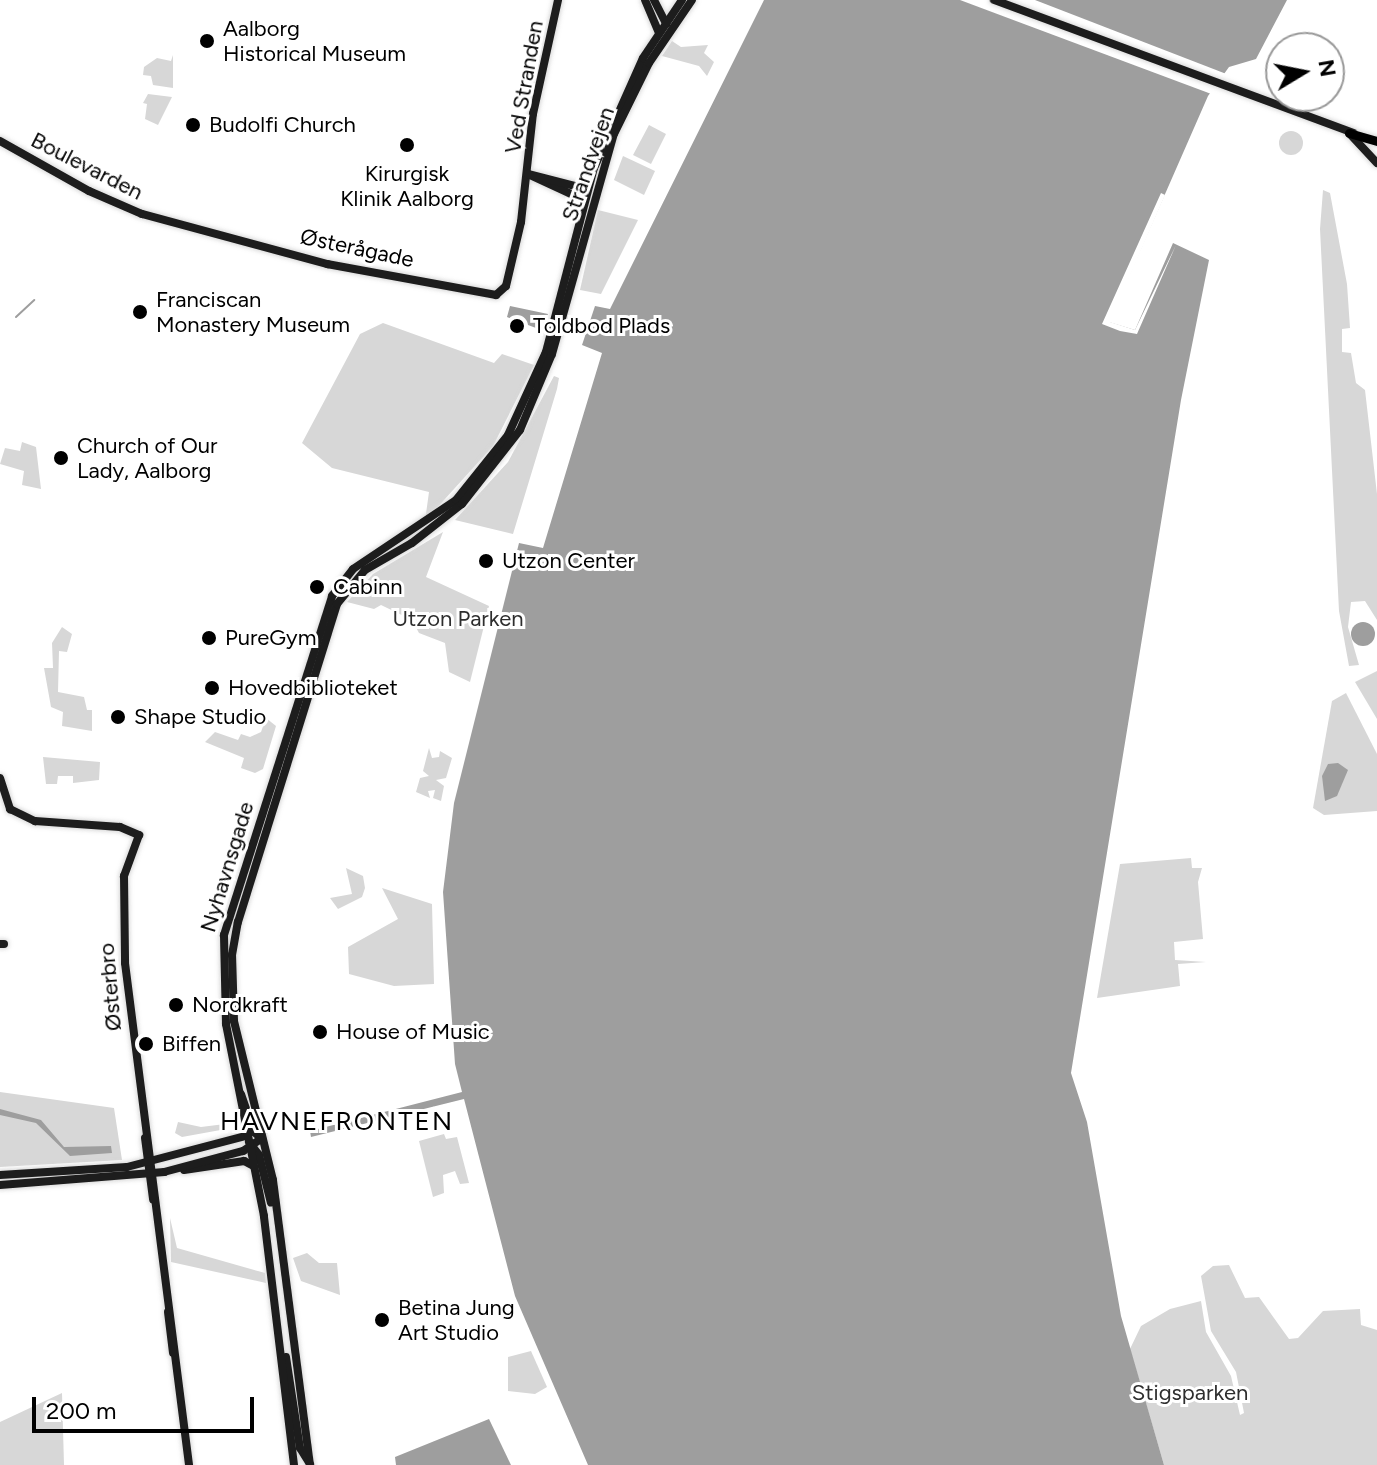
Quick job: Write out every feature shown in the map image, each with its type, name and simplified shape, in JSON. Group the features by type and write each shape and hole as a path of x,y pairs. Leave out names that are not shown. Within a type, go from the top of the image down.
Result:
{"main road":[{"path":"645,0 659,33"},
{"path":"654,0 668,26"},
{"name":"Strandvejen","path":"588,195 631,97 682,0"},
{"name":"Strandvejen","path":"428,527 469,487 500,448 549,353 588,195 614,117 659,33 692,0"},
{"path":"994,0 1349,133 1376,140"},
{"name":"Ved Stranden","path":"501,293 512,263 528,174 533,114 558,4"},
{"path":"1349,133 1364,134 1376,140"},
{"path":"1349,133 1377,163"},
{"name":"Boulevarden","path":"0,141 89,191 159,219"},
{"name":"Ved Stranden","path":"528,174 588,195"},
{"name":"Østerågade","path":"159,219 327,264 491,296 501,293"},
{"name":"Nyhavnsgade","path":"296,1463 278,1329 233,1065 224,996 224,935 326,613 353,569 428,527"},
{"name":"Nyhavnsgade","path":"310,1464 273,1180 232,1006 232,955 238,922 337,604 365,570 428,527"},
{"name":"Østerbro","path":"0,778 10,809 35,821 120,827 139,835 125,871 123,937 145,1138 168,1307 166,1326 174,1357 189,1465"},
{"path":"167,1172 262,1138 251,1125 233,1065"},
{"path":"0,1175 148,1162 233,1142 248,1143"},
{"path":"248,1143 278,1235"},
{"path":"0,1185 150,1174 244,1161 252,1165"},
{"path":"278,1329 300,1448 310,1464"}],"green space":[{"path":"672,41 681,47 708,45 704,53 714,62 707,76 699,66 662,56"},
{"path":"173,55 173,88 153,85 151,76 143,75 144,67 157,58 171,61"},
{"path":"148,94 172,97 158,125 145,119 147,104 143,103"},
{"path":"649,125 666,134 651,164 633,155"},
{"path":"1291,131 1300,134 1303,143 1300,152 1291,155 1282,152 1279,143 1282,134"},
{"path":"623,156 655,171 644,195 614,180"},
{"path":"1323,190 1330,193 1347,284 1350,328 1342,329 1342,352 1351,353 1356,383 1365,390 1377,494 1377,620 1365,601 1351,602 1348,627 1359,665 1349,666 1339,611 1320,229"},
{"path":"598,210 638,220 601,294 580,290"},
{"path":"383,323 494,363 502,354 534,365 493,446 425,521 429,492 332,468 302,443 360,334"},
{"path":"554,376 559,378 557,389 513,534 455,520 508,462"},
{"path":"22,442 36,447 41,489 22,485 24,471 0,464 5,448 20,451"},
{"name":"Utzon Parken","path":"443,532 426,577 489,606 470,682 449,672 445,643 419,633 412,620 381,605 374,609 347,602 373,574"},
{"path":"62,627 72,634 67,652 59,651 58,692 84,697 87,710 92,710 92,731 62,726 63,712 51,707 44,668 53,668 52,643"},
{"path":"1377,671 1377,719 1355,682"},
{"path":"1346,693 1377,754 1377,811 1324,815 1313,808 1332,701"},
{"path":"266,718 276,726 263,769 255,773 241,768 244,758 205,742 215,732 238,740 241,734 250,737 261,732"},
{"path":"429,748 432,758 439,757 440,751 452,758 446,778 436,780 444,786 441,801 433,798 435,790 428,791 430,798 416,792 420,778 429,776 423,771"},
{"path":"43,757 100,762 99,780 73,783 73,776 58,776 57,784 46,784"},
{"path":"1191,858 1192,868 1202,868 1198,882 1203,939 1174,942 1175,960 1206,962 1178,964 1180,986 1097,998 1120,864"},
{"path":"346,868 363,876 365,888 362,897 338,909 330,898 352,894"},
{"path":"382,888 432,904 434,984 394,986 349,974 348,947 398,919"},
{"path":"0,1092 114,1108 122,1160 0,1167"},
{"path":"178,1122 201,1127 225,1124 226,1129 182,1137 175,1133"},
{"path":"444,1134 446,1139 457,1137 469,1183 460,1184 455,1171 443,1175 444,1193 433,1197 419,1141"},
{"path":"170,1218 177,1248 265,1273 266,1283 171,1262"},
{"path":"307,1253 319,1263 337,1263 340,1295 301,1281 293,1258"},
{"name":"Stigsparken","path":"1229,1265 1245,1298 1259,1297 1289,1339 1298,1338 1323,1311 1360,1309 1361,1325 1377,1330 1377,1465 1164,1465 1130,1349 1141,1326 1170,1309 1201,1301 1206,1332 1231,1376 1240,1415 1244,1413 1236,1372 1211,1331 1201,1276 1213,1266"},
{"path":"531,1351 547,1387 535,1394 508,1391 508,1357"},
{"path":"62,1393 64,1465 0,1465 0,1422"}],"shaded area":[{"path":"764,0 1287,0 1270,32 1265,32 1265,42 1256,59 1229,67 1208,96 1109,322 1135,330 1173,243 1209,260 1181,400 1071,1073 1087,1122 1121,1316 1164,1465 588,1465 515,1296 464,1099 311,1137 310,1131 462,1092 455,1064 443,892 454,803 519,543 543,548 602,353 582,345 595,306 610,309"},
{"path":"510,306 548,314 544,331 507,317"},
{"path":"1363,622 1371,626 1375,634 1371,642 1363,646 1355,642 1351,634 1355,626"},
{"path":"1338,763 1348,770 1337,796 1325,801 1322,776 1328,764"},
{"path":"0,1109 41,1120 64,1147 111,1146 112,1153 70,1156 36,1123 0,1115"},
{"path":"489,1419 511,1465 396,1465 395,1457"}],"pier":[{"path":"960,0 1035,0 1229,75 1214,95"},
{"path":"1161,193 1165,195 1110,322 1135,330 1176,245 1137,334 1120,331 1102,324"}],"waterway":[{"path":"16,317 34,300"}],"place":[{"name":"Aalborg Historical Museum","path":"207,41"},
{"name":"Budolfi Church","path":"193,125"},
{"name":"Kirurgisk Klinik Aalborg","path":"407,145"},
{"name":"Franciscan Monastery Museum","path":"140,312"},
{"name":"Toldbod Plads","path":"517,326"},
{"name":"Church of Our Lady, Aalborg","path":"61,458"},
{"name":"Utzon Center","path":"486,561"},
{"name":"Cabinn","path":"317,587"},
{"name":"PureGym","path":"209,638"},
{"name":"Hovedbiblioteket","path":"212,688"},
{"name":"Shape Studio","path":"118,717"},
{"name":"Nordkraft","path":"176,1005"},
{"name":"House of Music","path":"320,1032"},
{"name":"Biffen","path":"146,1044"},
{"name":"Betina Jung Art Studio","path":"382,1320"}],"district":[{"name":"HAVNEFRONTEN","path":"337,1122"}]}
